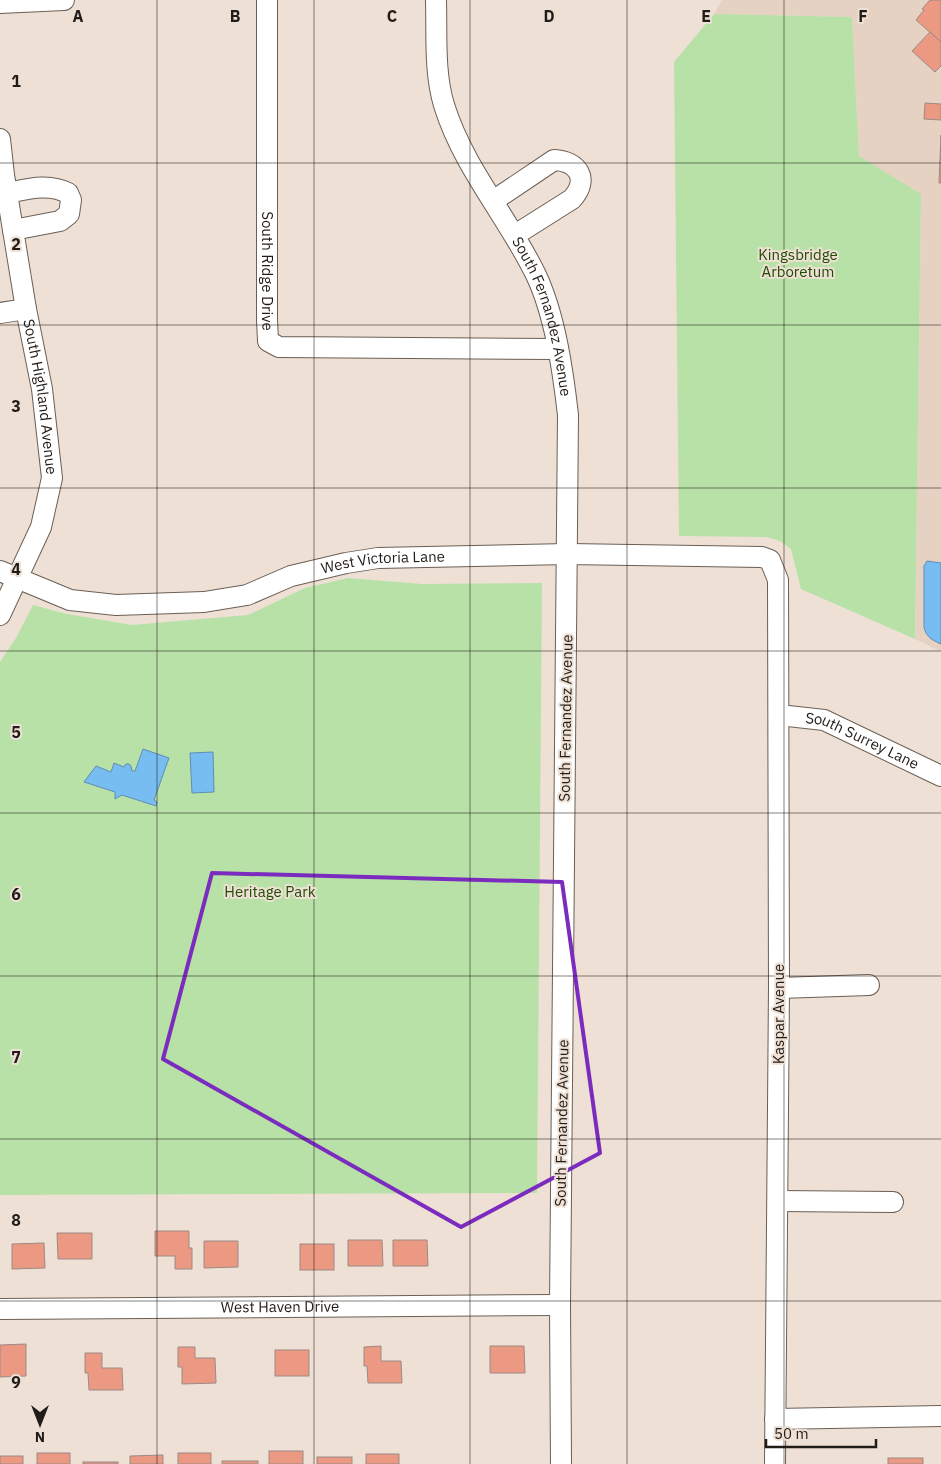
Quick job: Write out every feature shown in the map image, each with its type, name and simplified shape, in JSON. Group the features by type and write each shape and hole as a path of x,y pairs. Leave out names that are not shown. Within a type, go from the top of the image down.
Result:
{"street":[{"path":"0,3 64,0"},
{"name":"South Ridge Drive","path":"267,0 268,341 279,348 558,349"},
{"name":"South Fernandez Avenue","path":"436,0 437,66 444,104 458,144 515,236 537,276 549,312 558,349 568,415 560,1305 561,1464"},
{"name":"South Highland Avenue","path":"0,139 26,309 42,389 52,478 42,527 9,575 0,615"},
{"path":"493,201 554,160 565,161 573,165 579,172 581,182 578,192 572,199 515,236"},
{"path":"7,193 42,186 60,188 68,193 71,200 69,214 60,221 13,230"},
{"path":"0,313 26,309"},
{"name":"West Victoria Lane","path":"9,575 70,600 116,605 204,602 247,595 292,576 346,563 378,558 568,554 762,557 770,560 773,566"},
{"name":"Kaspar Avenue","path":"773,566 778,580 779,715 778,1201 775,1464"},
{"name":"South Surrey Lane","path":"779,715 824,720 941,776"},
{"path":"779,988 869,985"},
{"path":"778,1201 893,1202"},
{"name":"West Haven Drive","path":"0,1309 560,1305"},
{"path":"775,1419 941,1416"}],"highlighted area":[{"path":"212,873 562,882 600,1153 461,1227 163,1059"}],"shaded area":[{"path":"722,0 941,0 941,652 915,639 921,194 859,156 852,17 714,14"}],"green space":[{"name":"Kingsbridge Arboretum","path":"714,14 852,17 859,156 921,194 915,639 801,589 791,549 780,541 767,537 679,536 674,62"},
{"name":"Heritage Park","path":"348,578 422,584 542,583 537,1193 0,1195 0,662 16,638 33,605 67,614 132,625 248,615 305,588"}],"water":[{"path":"927,561 941,563 941,644 930,638 924,627 924,566"},
{"path":"143,749 169,758 154,800 157,802 156,806 122,795 115,799 115,792 84,782 96,766 111,772 114,763 124,767 126,764 129,764 132,771 135,771"},
{"path":"213,752 214,792 192,793 190,753"}],"building":[{"path":"930,0 941,0 941,42 916,20"},
{"path":"930,32 941,42 941,66 935,72 912,51"},
{"path":"925,103 941,104 941,120 924,119"},
{"path":"941,135 941,183 939,183"},
{"path":"155,1231 189,1231 189,1248 192,1248 192,1269 175,1269 175,1256 155,1256"},
{"path":"57,1233 92,1233 92,1259 58,1259"},
{"path":"348,1240 382,1240 383,1266 348,1266"},
{"path":"393,1240 427,1240 428,1266 393,1266"},
{"path":"204,1241 238,1241 238,1267 204,1268"},
{"path":"44,1243 45,1268 12,1269 12,1244"},
{"path":"300,1244 334,1244 334,1270 300,1270"},
{"path":"26,1344 26,1376 0,1377 0,1345"},
{"path":"381,1346 381,1361 401,1361 402,1383 368,1383 367,1366 364,1366 364,1347"},
{"path":"490,1346 524,1346 525,1373 490,1373"},
{"path":"178,1347 195,1347 195,1358 215,1358 216,1383 182,1384 182,1367 178,1367"},
{"path":"275,1350 309,1350 309,1376 275,1376"},
{"path":"85,1353 102,1353 102,1368 122,1368 123,1390 89,1390 88,1373 85,1373"},
{"path":"269,1451 303,1451 303,1464 269,1464"},
{"path":"37,1453 70,1453 70,1464 37,1464"},
{"path":"178,1453 211,1453 211,1464 178,1464"},
{"path":"366,1454 399,1454 399,1464 366,1464"},
{"path":"163,1455 163,1464 130,1464 130,1456"},
{"path":"0,1456 23,1456 23,1464 0,1464"},
{"path":"317,1457 352,1457 352,1464 317,1464"},
{"path":"888,1458 923,1458 923,1464 888,1464"},
{"path":"222,1461 258,1461 258,1464 222,1464"},
{"path":"83,1462 118,1462 118,1464 83,1464"}]}
